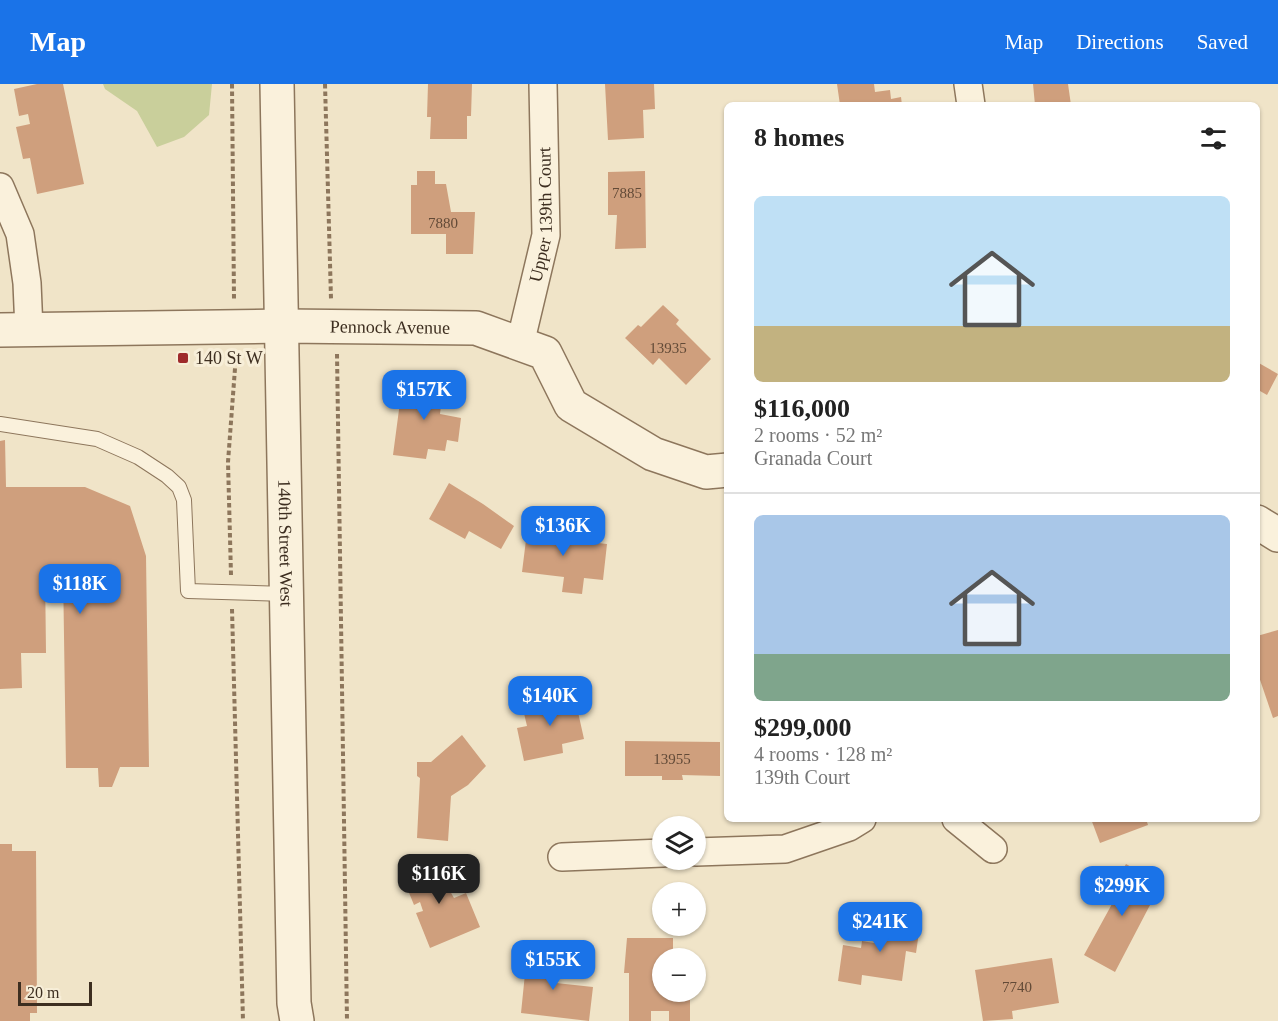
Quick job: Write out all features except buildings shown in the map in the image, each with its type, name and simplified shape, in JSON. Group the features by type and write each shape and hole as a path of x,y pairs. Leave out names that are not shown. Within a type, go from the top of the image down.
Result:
{"street":[{"name":"140th Street West","path":"277,84 294,1015"},
{"name":"Upper 139th Court","path":"520,344 546,235 543,84"},
{"path":"968,84 971,102"},
{"path":"2,202 16,221 27,283 15,330"},
{"name":"Pennock Avenue","path":"15,330 235,326 476,328 545,353 571,405 653,454 706,472 724,470"},
{"path":"1260,524 1278,535"},
{"path":"706,852 785,849 849,827 857,822"},
{"path":"960,822 993,849"},
{"path":"562,857 652,854"}],"lane":[{"path":"0,424 97,439 138,457 167,476 179,487 184,500 188,591 286,594"}],"path":[{"path":"232,84 236,367 228,462 243,1021"},
{"path":"325,84 330,288 337,352 347,1021"}],"green space":[{"path":"103,84 212,84 209,115 184,137 157,147 137,111 105,89"}],"place":[{"name":"140 St W","path":"183,358"}]}
